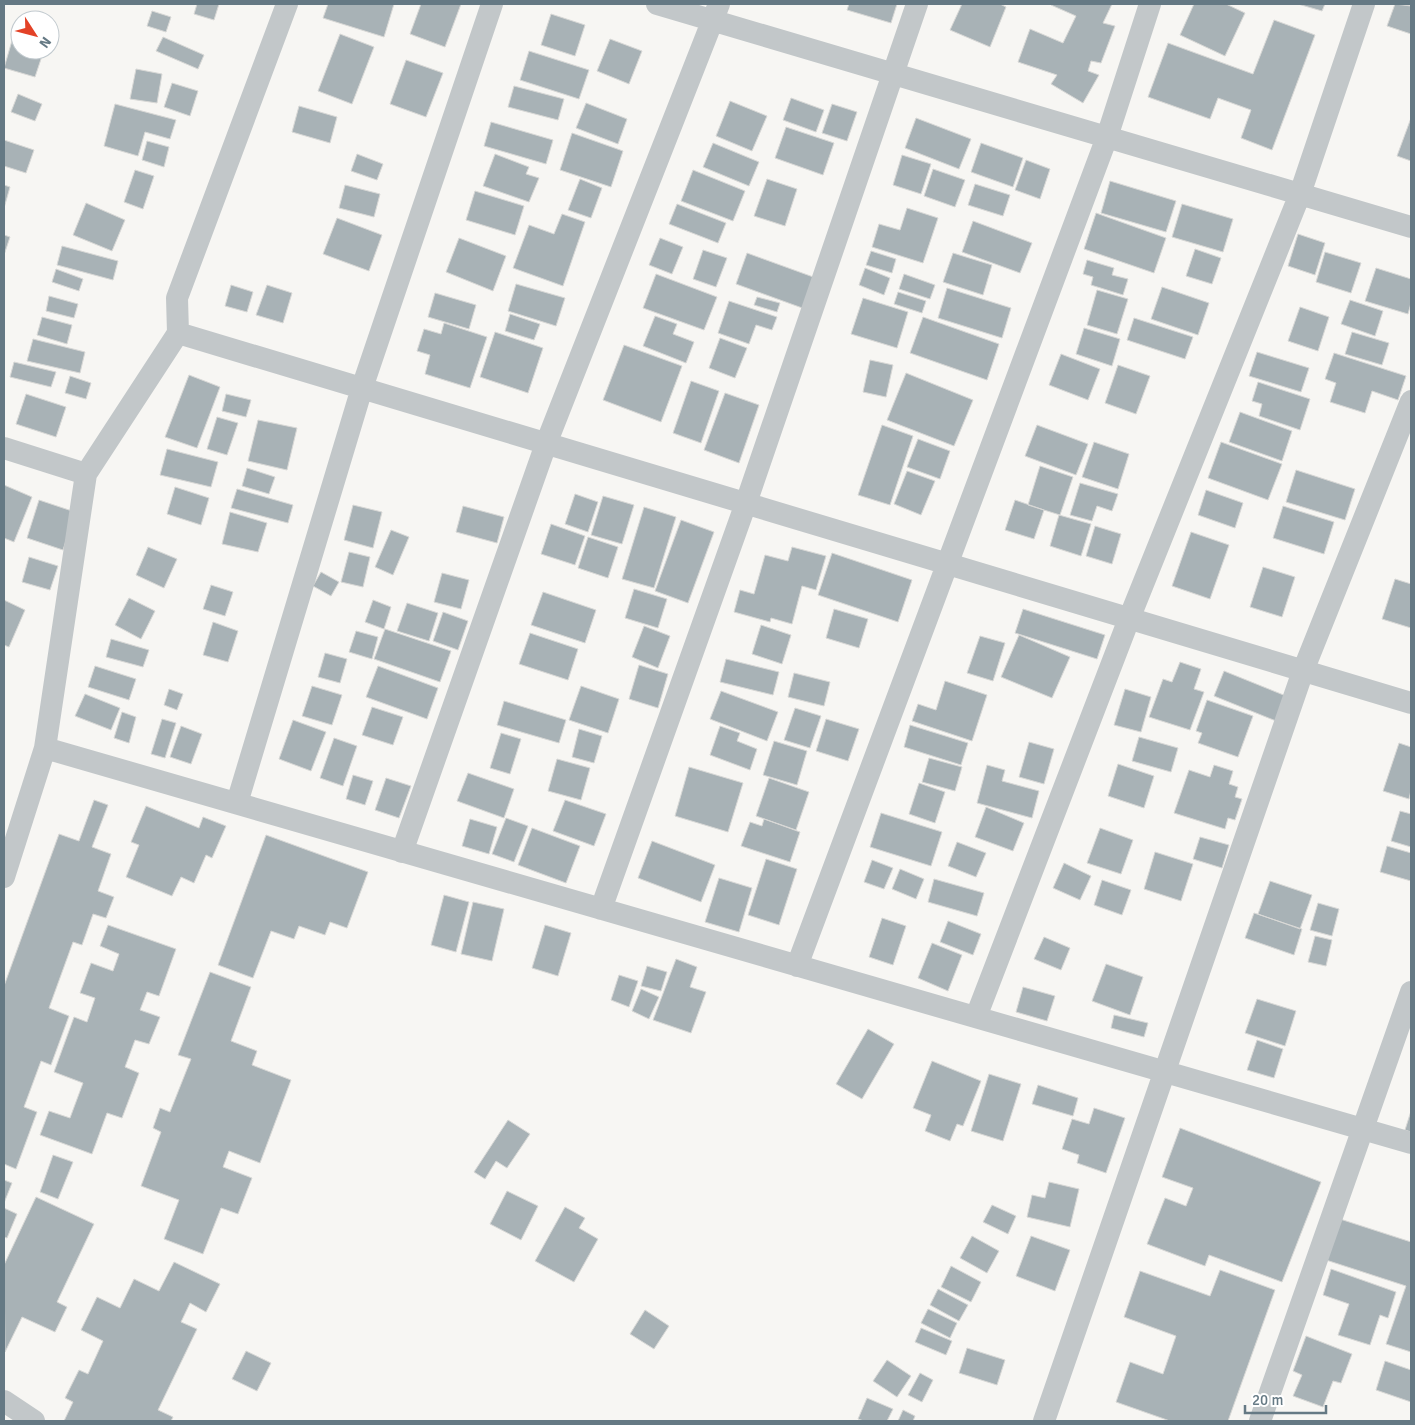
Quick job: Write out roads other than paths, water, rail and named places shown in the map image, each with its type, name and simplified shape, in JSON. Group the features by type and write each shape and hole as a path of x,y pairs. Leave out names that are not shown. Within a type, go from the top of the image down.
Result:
{"street":[{"path":"4,877 45,748 86,474 178,333 177,298 287,4"},
{"path":"237,803 362,388 492,4"},
{"path":"657,4 716,12 892,73 1411,227"},
{"path":"601,909 746,503 917,4"},
{"path":"797,966 1107,137 1150,4"},
{"path":"976,1017 1129,619 1300,194 1364,4"},
{"path":"402,852 546,444 716,12"},
{"path":"178,333 1411,703"},
{"path":"1044,1421 1303,671 1411,402"},
{"path":"4,448 86,474"},
{"path":"45,748 1411,1143"},
{"path":"1260,1421 1411,992"},
{"path":"4,1401 34,1421"}]}
